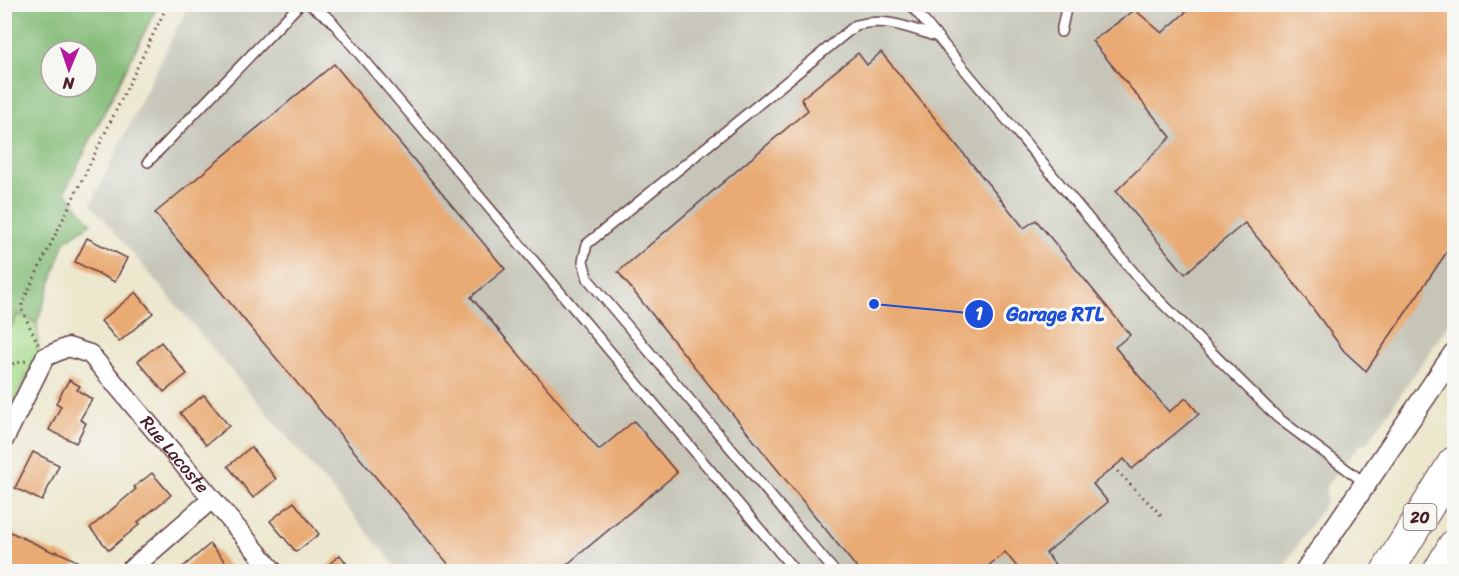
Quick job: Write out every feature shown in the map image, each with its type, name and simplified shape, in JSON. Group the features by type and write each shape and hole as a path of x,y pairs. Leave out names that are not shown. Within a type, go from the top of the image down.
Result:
{"highway":[{"name":"20","path":"1386,572 1455,463"},
{"path":"1408,572 1455,498"},
{"name":"20","path":"1438,572 1455,546"}],"street":[{"name":"Rue Lacoste","path":"45,357 68,347 90,354 274,572"},
{"path":"1305,572 1455,354"},
{"path":"4,440 45,357"},
{"path":"128,572 212,499"}],"lane":[{"path":"148,162 300,4"},
{"path":"309,4 330,19 796,572"},
{"path":"910,4 1145,286 1278,418 1365,483"},
{"path":"1061,32 1067,4"},
{"path":"835,572 588,279 583,261 587,244 856,26 871,21 886,21 938,37"}],"path":[{"path":"45,357 22,310 21,303 168,4"},
{"path":"1113,467 1162,516"}],"shaded area":[{"path":"188,5 1454,5 1454,316 1368,442 1359,446 1326,486 1326,501 1281,571 400,571 91,204"}],"green space":[{"path":"5,4 158,5 65,191 91,223 65,241 37,323 18,314 5,339"},
{"path":"18,314 37,323 39,354 5,419 5,339"}],"building":[{"path":"1195,4 1455,4 1455,240 1366,371 1344,351 1283,268 1245,223 1185,274 1116,191 1171,137 1092,41 1135,10 1162,33"},
{"path":"881,52 1024,228 1036,220 1130,335 1115,347 1169,412 1186,398 1199,414 1132,469 1124,459 1093,484 1108,502 1046,553 1061,572 1021,572 1005,552 981,572 860,572 618,272 808,110 801,99 858,53 867,65"},
{"path":"334,64 505,269 471,297 599,450 634,421 677,473 558,572 455,572 155,213"},
{"path":"87,238 127,258 115,282 75,262"},
{"path":"136,292 153,313 119,342 101,321"},
{"path":"161,342 187,374 164,392 138,361"},
{"path":"69,380 80,386 77,390 92,399 80,420 86,423 76,443 49,430 61,406 56,403"},
{"path":"204,395 229,426 206,445 180,413"},
{"path":"251,447 276,479 253,498 228,466"},
{"path":"33,452 59,465 42,501 15,488"},
{"path":"152,473 171,495 109,550 90,528"},
{"path":"294,502 319,534 296,552 270,521"},
{"path":"4,529 77,561 72,572 25,572 4,562"},
{"path":"210,544 229,566 223,572 177,572"},
{"path":"340,555 353,572 320,572"}],"place":[{"name":"Garage RTL","path":"874,304"}]}
